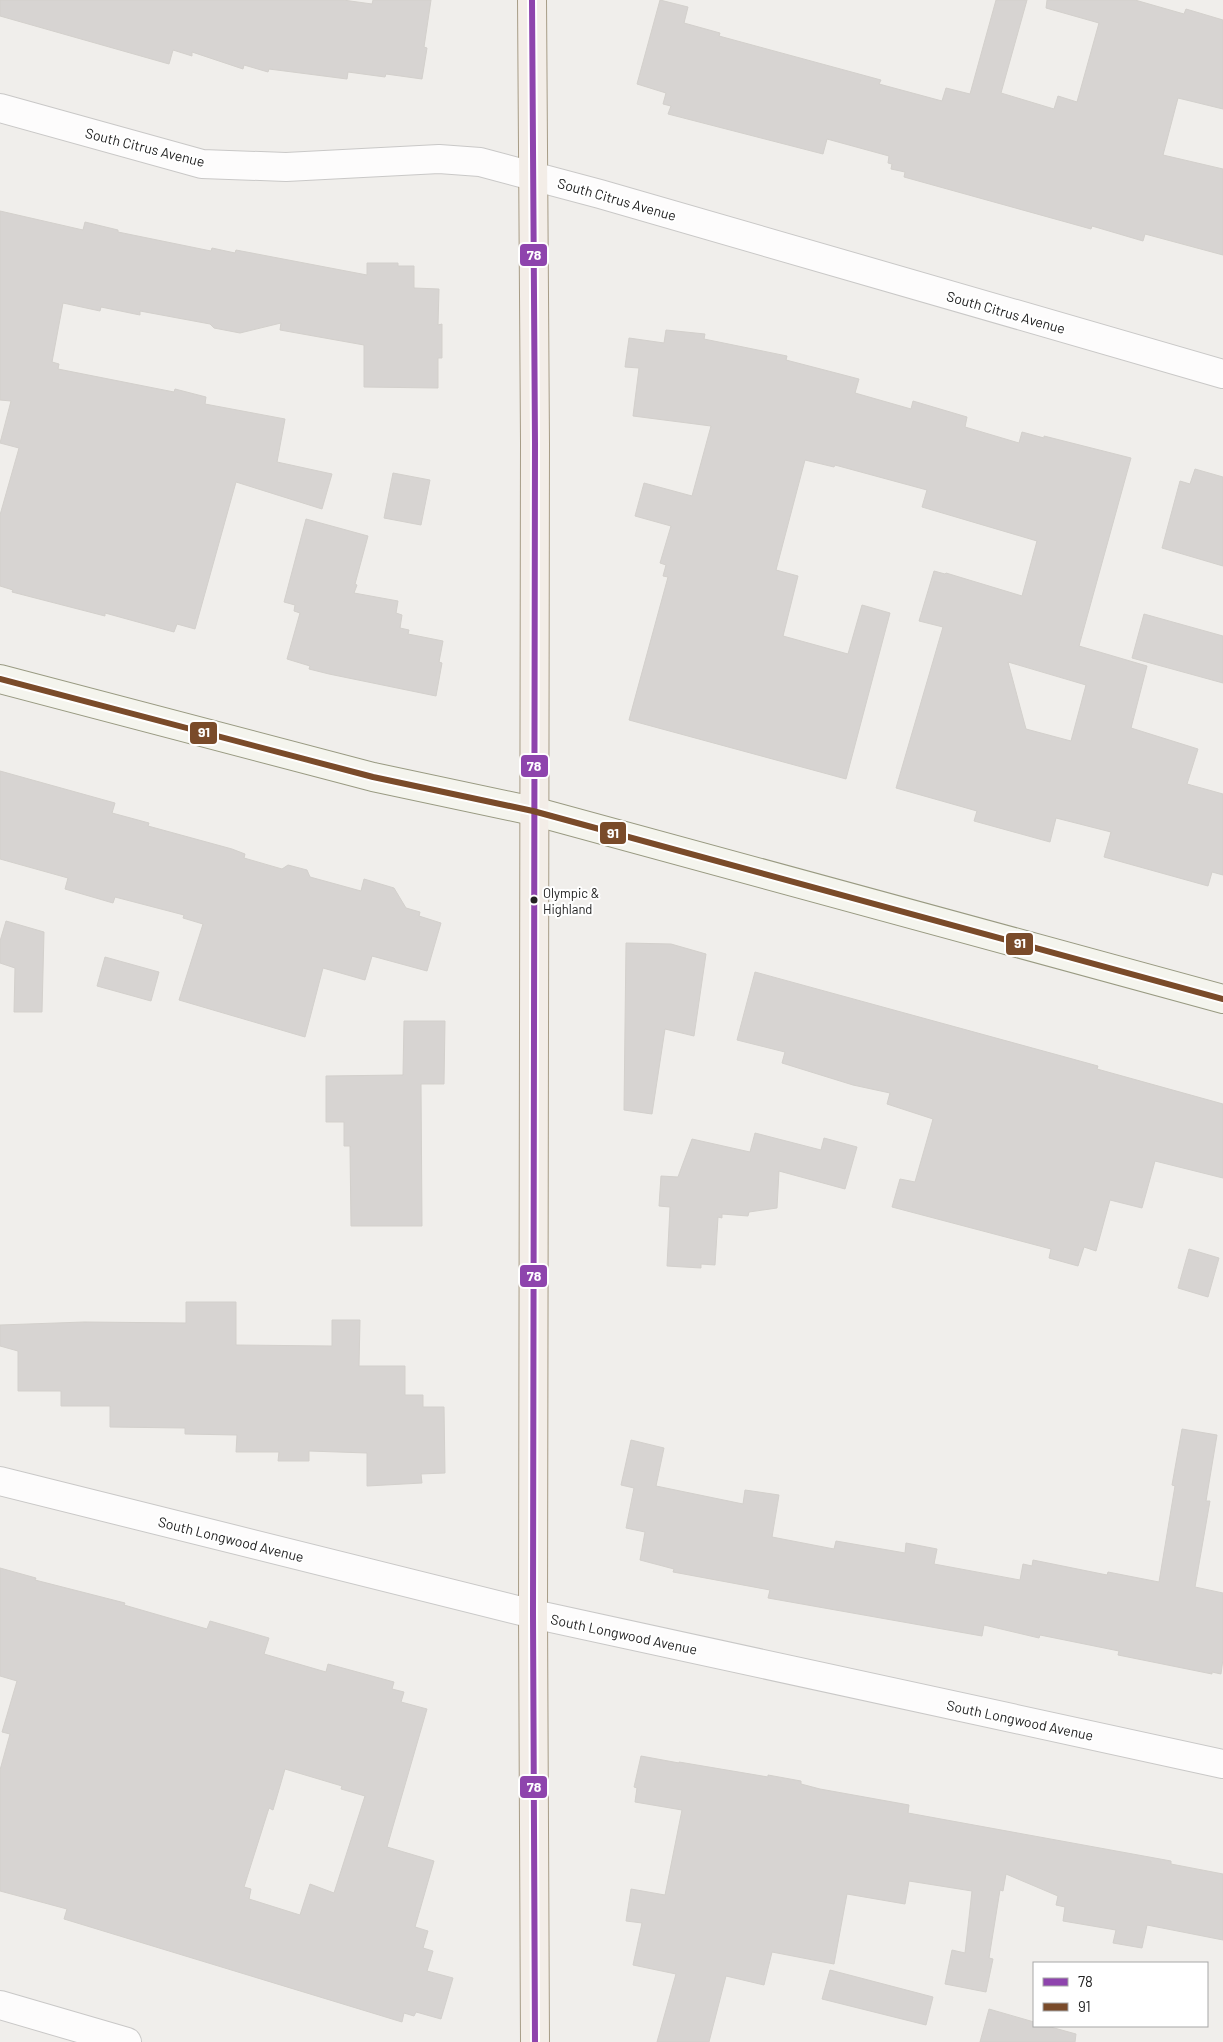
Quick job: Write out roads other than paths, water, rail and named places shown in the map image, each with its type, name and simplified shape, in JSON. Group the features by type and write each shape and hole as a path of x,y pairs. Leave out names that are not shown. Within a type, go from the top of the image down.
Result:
{"main road":[{"path":"532,0 534,176 533,1614 535,2042"},
{"path":"0,679 373,777 534,810 1223,999"}],"street":[{"name":"South Citrus Avenue","path":"0,108 202,164 286,167 439,158 480,162 1223,374"},
{"name":"South Longwood Avenue","path":"0,1481 533,1614 1223,1764"},
{"path":"0,2005 128,2042"}],"place":[{"name":"Olympic & Highland","path":"534,900"}]}
